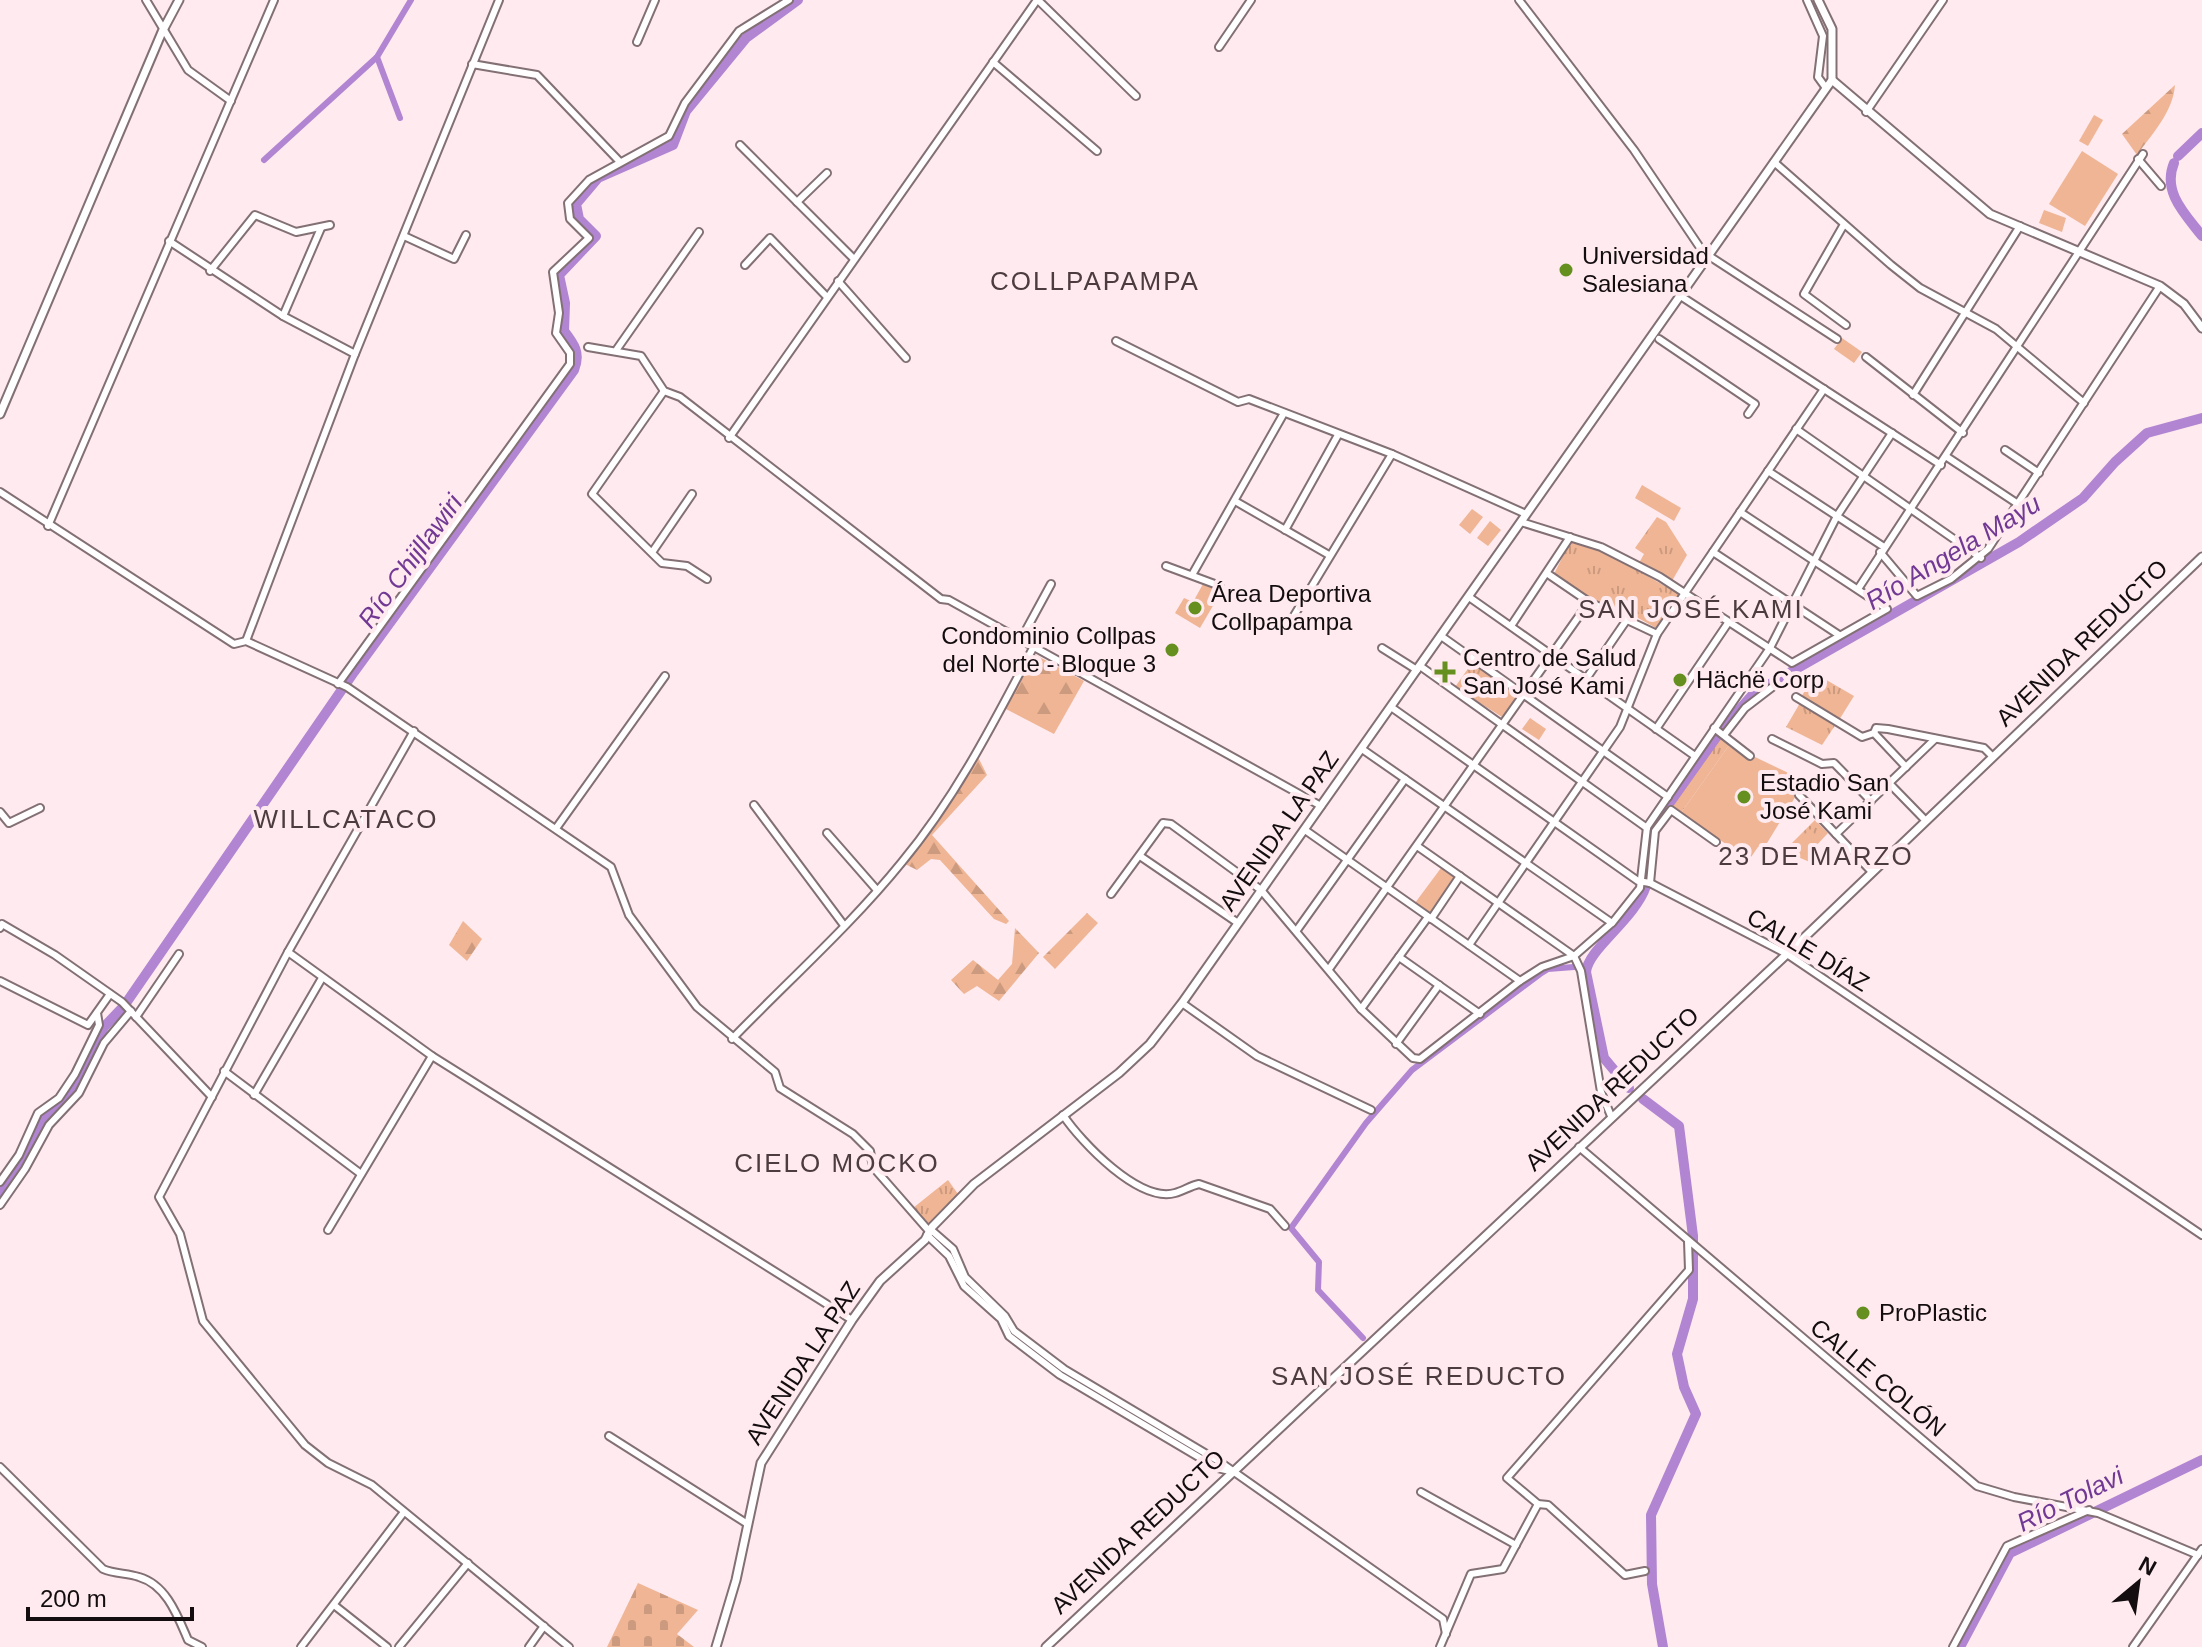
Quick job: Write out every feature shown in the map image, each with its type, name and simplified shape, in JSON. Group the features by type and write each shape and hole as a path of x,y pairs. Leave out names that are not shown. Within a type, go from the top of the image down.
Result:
{"main road":[{"path":"0,414 162,32 179,0"},
{"path":"1818,0 1832,29 1832,80 1866,112 1975,204 2160,286 2184,304 2202,328"},
{"name":"AVENIDA LA PAZ","path":"716,1647 736,1580 761,1463 852,1320 880,1281 974,1184 1150,1044 1305,830 1832,80"},
{"name":"AVENIDA REDUCTO","path":"1046,1647 1787,954 2202,557"}],"street":[{"path":"146,0 162,32 188,70 231,101"},
{"path":"48,526 274,0"},
{"path":"246,641 355,354 499,0"},
{"path":"637,42 655,0"},
{"path":"341,685 570,364 570,353 556,333 559,313 553,272 589,238 570,219 568,203 589,180 669,136 685,103 739,31 789,0"},
{"path":"729,438 853,258 1038,0 1136,96"},
{"path":"1219,47 1251,0"},
{"path":"1519,0 1555,42 1708,255 1837,339"},
{"path":"1807,0 1823,36 1818,77 1826,88"},
{"path":"1866,112 1943,0"},
{"path":"993,62 1097,151"},
{"path":"472,64 537,75 620,162"},
{"path":"740,145 853,258"},
{"path":"1858,589 1882,549 1963,433 2140,156 2161,186"},
{"path":"1774,162 1834,213 1843,226 1920,288 2018,346 2084,403"},
{"path":"797,202 827,173"},
{"path":"210,271 255,215 296,232 330,225"},
{"path":"1843,226 1804,294 1846,325"},
{"path":"1913,395 2020,226"},
{"path":"283,316 321,228"},
{"path":"617,349 699,232"},
{"path":"404,236 454,259 466,235"},
{"path":"745,265 770,238 827,297"},
{"path":"169,241 210,271 283,316 355,354"},
{"path":"838,281 906,358"},
{"path":"1768,471 1882,549 1917,596 1981,558 2160,286"},
{"path":"1679,295 1941,465"},
{"path":"1659,339 1755,404 1748,414"},
{"path":"1116,341 1238,402 1249,399 1392,454 1523,518 1601,547 1686,593 1792,663 1887,609 1740,512"},
{"path":"588,347 617,349 641,356 664,391 680,397 729,438 941,599 949,600 1321,806"},
{"path":"1866,357 1963,433"},
{"path":"1469,945 1604,751 1627,708 1657,634 1824,389"},
{"path":"664,391 592,494 662,563 676,562 707,579"},
{"path":"1192,575 1284,413"},
{"path":"1796,429 1913,507 1981,558"},
{"path":"1111,894 1163,823 1171,824 1261,890 1361,1009 1396,1044 1420,1059 1520,981 1542,967 1574,956 1612,923 1642,881 1647,828 1770,648 1837,516 1892,433"},
{"path":"1285,530 1338,435"},
{"path":"2005,450 2039,473"},
{"path":"1292,619 1392,454"},
{"path":"1947,457 2018,504"},
{"path":"0,492 234,644 246,641 341,685 557,827 611,867 629,915 697,1007 775,1072 780,1088 853,1134 870,1151 873,1167 929,1232 953,1249 965,1277 1001,1319 1009,1336 1217,1468 1230,1472 1443,1619 1446,1634"},
{"path":"653,551 692,494"},
{"path":"1235,501 1329,555"},
{"path":"1511,626 1570,537"},
{"path":"1713,552 1839,635"},
{"path":"1166,566 1220,586"},
{"path":"1548,574 1589,602 1657,634"},
{"path":"1020,641 1051,584"},
{"path":"1469,597 1695,756"},
{"path":"1329,969 1589,602"},
{"path":"1586,679 1628,618"},
{"path":"1656,729 1728,623"},
{"path":"1441,636 1668,797"},
{"path":"732,1039 876,889 935,818 985,739 1033,648"},
{"path":"1382,648 1418,668 1501,724 1647,828"},
{"path":"557,827 665,676"},
{"path":"1724,735 1745,708 1775,685"},
{"path":"1796,697 1862,737 1874,733 1876,728 1984,748 1992,756"},
{"name":"CALLE DÍAZ","path":"1391,707 1642,881 1787,954 2202,1235"},
{"path":"1714,728 1750,756"},
{"path":"414,731 288,952 159,1197 180,1234 203,1321 305,1445 328,1463 372,1485 569,1647"},
{"path":"1874,733 1906,767"},
{"path":"1772,739 1822,764 1834,763 1871,801"},
{"path":"1836,834 1935,739"},
{"path":"1362,749 1612,923"},
{"path":"1297,930 1405,779"},
{"path":"1889,783 1925,820"},
{"path":"1799,795 1871,871"},
{"path":"754,805 843,924"},
{"path":"0,812 9,823 40,808"},
{"path":"1650,883 1655,831 1671,810 1716,842"},
{"path":"1305,830 1520,981"},
{"path":"827,833 876,889"},
{"path":"1417,846 1574,956 1581,971 1601,1092 1611,1116"},
{"path":"1140,856 1238,923"},
{"path":"1361,1009 1460,876"},
{"path":"0,928 2,924 55,955 110,994 212,1097"},
{"path":"288,952 432,1056 852,1320"},
{"path":"0,1205 25,1169 49,1125 79,1093 104,1043 179,954"},
{"path":"1399,957 1480,1014"},
{"path":"254,1095 322,978"},
{"path":"0,981 88,1025 110,994"},
{"path":"1396,1044 1439,985"},
{"path":"1182,1003 1257,1056 1371,1110"},
{"path":"0,1182 19,1155 38,1113 59,1098 75,1074 99,1025 97,1013"},
{"path":"328,1230 432,1056"},
{"path":"224,1071 361,1174"},
{"path":"1063,1115 1098,1158 1142,1187 1175,1194 1199,1184 1270,1209 1285,1226"},
{"name":"CALLE COLÓN","path":"1579,1147 1977,1486 2014,1497 2089,1510 2200,1552"},
{"path":"1645,1571 1625,1575 1548,1505 1538,1504 1507,1478 1689,1270 1688,1241"},
{"path":"609,1436 746,1523"},
{"path":"0,1467 103,1569 118,1575 140,1577 154,1586 172,1603 188,1640 202,1647"},
{"path":"1421,1492 1516,1545"},
{"path":"1440,1647 1471,1574 1503,1569 1538,1504"},
{"path":"1953,1647 2007,1546 2089,1510"},
{"path":"301,1647 404,1512"},
{"path":"2133,1647 2200,1552"},
{"path":"399,1647 468,1563"},
{"path":"334,1605 387,1647"},
{"path":"529,1647 544,1626"},
{"path":"181,1647 188,1640"}],"green space":[{"path":"2175,85 2166,113 2137,155 2122,134"},
{"path":"2094,115 2103,120 2088,146 2079,141"},
{"path":"2082,151 2118,174 2085,226 2049,204"},
{"path":"2044,210 2066,218 2062,232 2039,223"},
{"path":"1842,338 1862,352 1854,363 1834,349"},
{"path":"1642,485 1681,508 1674,521 1635,498"},
{"path":"1472,509 1483,517 1470,534 1459,525"},
{"path":"1657,517 1666,522 1687,555 1672,581 1639,563 1644,554 1635,548"},
{"path":"1490,521 1501,530 1488,546 1477,538"},
{"path":"1571,540 1601,550 1679,594 1656,628 1631,614 1590,599 1554,574"},
{"name":"Área Deportiva Collpapampa","path":"1203,584 1221,592 1200,628 1175,613 1184,598 1193,602"},
{"path":"1659,592 1667,592 1672,601 1670,608 1659,610 1654,605 1654,597"},
{"path":"1032,653 1084,681 1054,734 1004,708"},
{"path":"1472,663 1514,693 1515,699 1502,717 1455,687"},
{"path":"1816,674 1854,696 1839,720 1801,697"},
{"path":"1800,703 1836,724 1822,745 1786,727"},
{"path":"1530,718 1546,729 1539,740 1522,729"},
{"path":"1716,731 1730,744 1681,813 1662,809"},
{"name":"Estadio San José Kami","path":"1730,744 1753,760 1755,757 1805,781 1764,848 1758,847 1749,860 1681,813"},
{"path":"978,757 987,775 932,835 1009,921 1006,924 994,919 940,860 931,859 917,870 905,864"},
{"path":"1815,820 1828,833 1815,847 1828,861 1842,848 1849,854 1836,866 1812,863 1784,851"},
{"path":"1810,829 1820,839 1803,855 1794,845"},
{"path":"1441,868 1457,878 1431,914 1415,903"},
{"path":"1087,913 1098,923 1055,969 1043,957"},
{"path":"463,921 482,939 467,961 449,945"},
{"path":"1015,928 1039,953 999,1001 977,986 964,994 951,980 973,960 998,980 1012,964"},
{"path":"948,1180 958,1194 927,1225 913,1208"},
{"path":"638,1583 698,1610 677,1634 694,1647 607,1647"}],"waterway":[{"path":"264,160 377,57 411,0"},
{"name":"Río Chijllawiri","path":"0,1192 20,1169 44,1117 71,1093 104,1027 124,1006 354,672 574,370 577,354 564,331 565,303 559,275 596,236 579,219 576,204 598,178 673,145 686,111 746,38 798,0"},
{"path":"377,57 400,118"},
{"name":"Río Angela Mayu","path":"2178,156 2202,133"},
{"name":"Río Angela Mayu","path":"2174,163 2171,174 2173,193 2202,236"},
{"name":"Río Angela Mayu","path":"1724,727 1754,693 2019,542 2083,498 2115,462 2147,433 2202,418"},
{"name":"Río Angela Mayu","path":"1647,877 1651,829 1717,736"},
{"name":"Río Angela Mayu","path":"1629,1088 1604,1058 1586,972 1595,954 1632,910 1646,886"},
{"path":"1363,1338 1318,1290 1319,1262 1291,1228 1366,1123 1412,1070 1540,974 1548,969 1574,967"},
{"name":"Río Angela Mayu","path":"1643,1099 1679,1126 1693,1236 1693,1299 1677,1354 1684,1387 1696,1414 1651,1515 1652,1584 1663,1647"},
{"name":"Río Tolavi","path":"1960,1647 2010,1553 2202,1460"}],"place":[{"name":"Universidad Salesiana","path":"1566,270"},
{"name":"Área Deportiva Collpapampa","path":"1195,608"},
{"name":"Condominio Collpas del Norte - Bloque 3","path":"1172,650"},
{"name":"Centro de Salud San José Kami","path":"1445,672"},
{"name":"Hächë Corp","path":"1680,680"},
{"name":"Estadio San José Kami","path":"1744,797"},
{"name":"ProPlastic","path":"1863,1313"}],"district":[{"name":"COLLPAPAMPA","path":"1095,281"},
{"name":"SAN JOSÉ KAMI","path":"1691,609"},
{"name":"WILLCATACO","path":"346,819"},
{"name":"23 DE MARZO","path":"1816,856"},
{"name":"CIELO MOCKO","path":"837,1163"},
{"name":"SAN JOSÉ REDUCTO","path":"1419,1376"}]}
